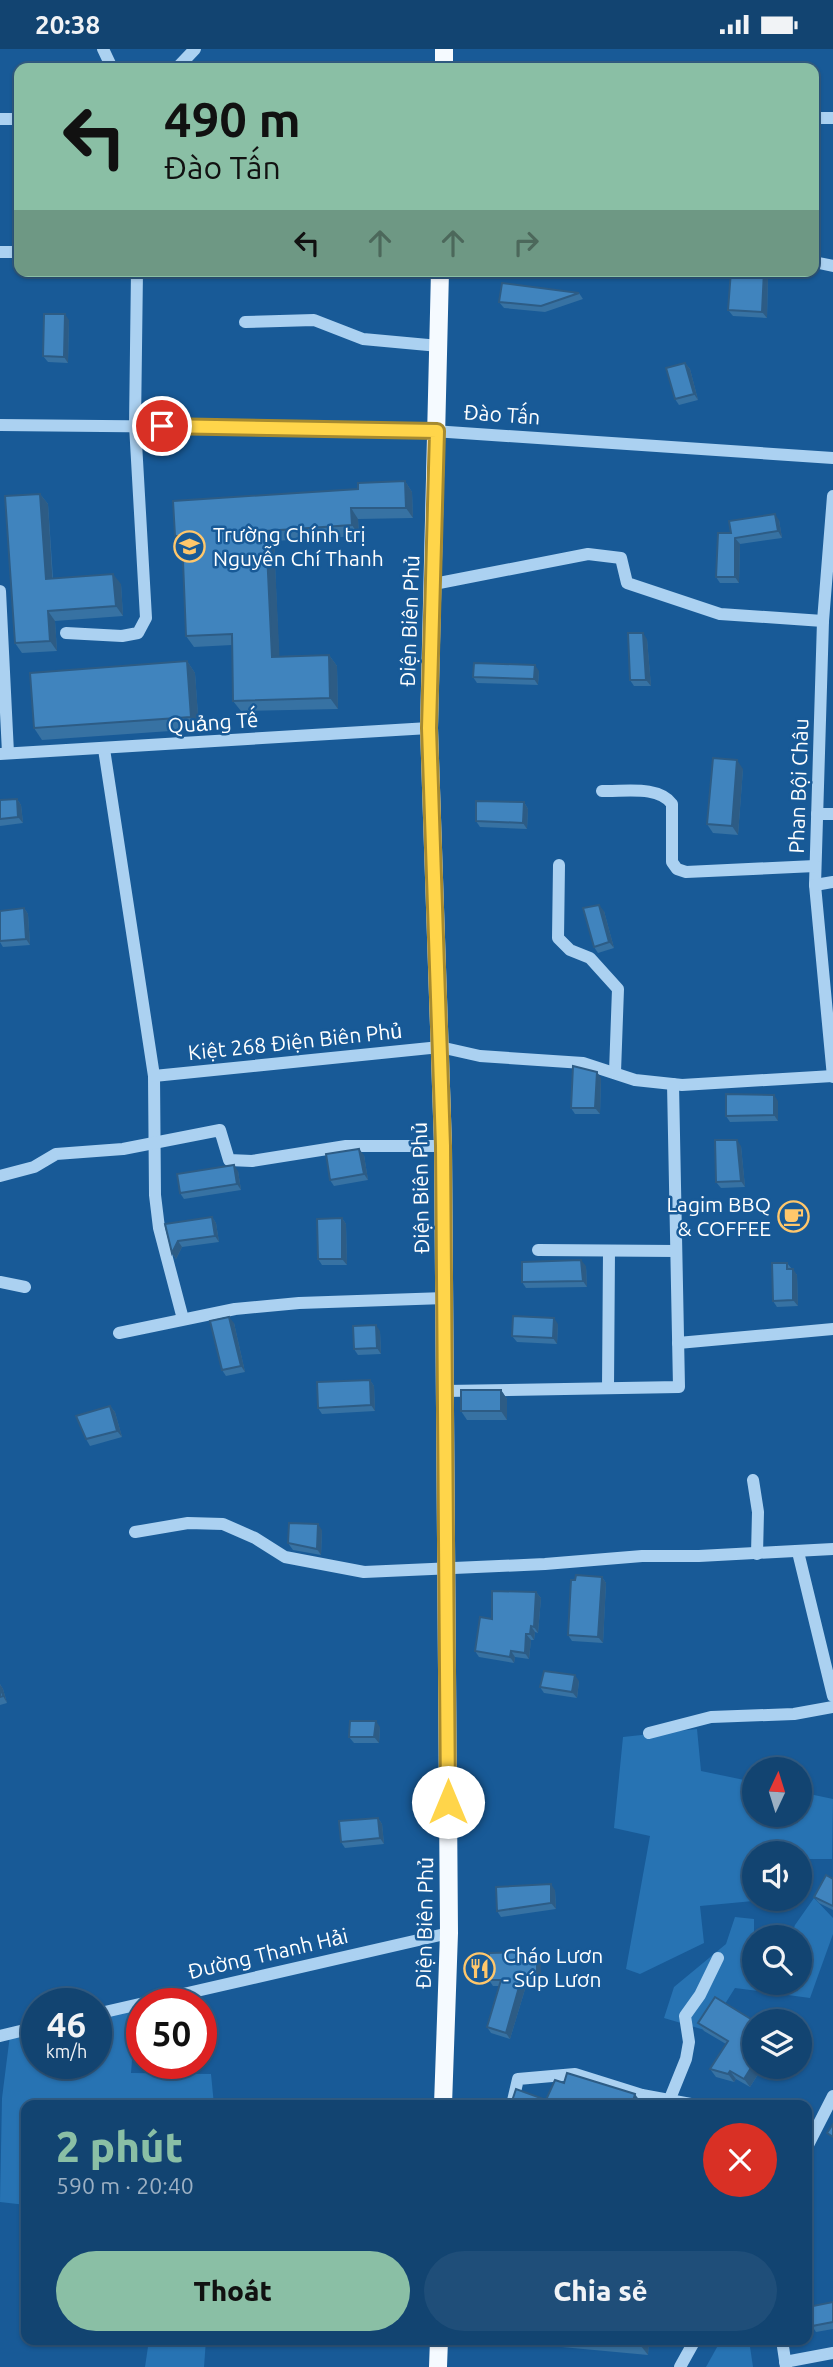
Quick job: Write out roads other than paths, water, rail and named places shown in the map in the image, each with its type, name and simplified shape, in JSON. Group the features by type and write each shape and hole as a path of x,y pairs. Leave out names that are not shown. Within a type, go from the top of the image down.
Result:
{"main road":[{"name":"Điện Biên Phủ","path":"440,277 429,728 443,1146 445,1299 449,1933 443,2100"},
{"path":"438,2367 439,2345"}],"street":[{"path":"182,63 195,49"},
{"path":"66,633 122,636 138,633 146,618 135,425 137,277"},
{"path":"245,322 314,320 363,339 439,346"},
{"name":"Đào Tấn","path":"0,425 437,431 833,458"},
{"name":"Phan Bội Châu","path":"833,496 831,559 823,621 815,866 833,1077"},
{"path":"433,584 588,554 621,558 627,583 720,614 823,621"},
{"path":"0,591 4,754"},
{"name":"Quảng Tế","path":"4,754 104,750 429,728"},
{"path":"104,750 154,1076 155,1195 159,1228 183,1319"},
{"path":"602,791 656,792 667,797 672,804 672,862 677,869 686,872 815,866"},
{"path":"817,814 833,814"},
{"path":"559,865 558,938 570,950 590,958 618,989 615,1072"},
{"path":"815,885 833,882"},
{"name":"Kiệt 268 Điện Biên Phủ","path":"154,1076 440,1047 480,1056 583,1063 635,1080 673,1084 833,1077"},
{"path":"445,1391 679,1388 673,1084"},
{"path":"0,1176 34,1167 56,1154 123,1149 220,1130 229,1160 252,1161 346,1146 443,1146"},
{"path":"538,1250 676,1251"},
{"path":"608,1388 609,1251"},
{"path":"0,1282 25,1287"},
{"path":"119,1333 235,1309 299,1303 445,1299"},
{"path":"678,1343 833,1329"},
{"path":"753,1480 758,1512 757,1554"},
{"path":"135,1532 188,1523 223,1524 255,1538 285,1557 364,1572 545,1564 642,1556 757,1554 833,1549"},
{"path":"798,1552 833,1696"},
{"path":"649,1733 711,1717 794,1714 833,1707"},
{"name":"Đường Thanh Hải","path":"112,2010 449,1933"},
{"path":"669,2100 686,2059 689,2042 685,2016 700,1995 718,1958"},
{"path":"0,2036 21,2031"},
{"path":"513,2100 518,2079 575,2074 666,2100"},
{"path":"812,2135 833,2096"},
{"path":"680,2367 692,2345"},
{"path":"783,2345 786,2364 833,2353"}],"place":[{"name":"Trường Chính trị Nguyễn Chí Thanh","path":"190,547"},
{"name":"Lagim BBQ & COFFEE","path":"794,1217"},
{"name":"Cháo Lươn - Súp Lươn","path":"480,1968"}]}
